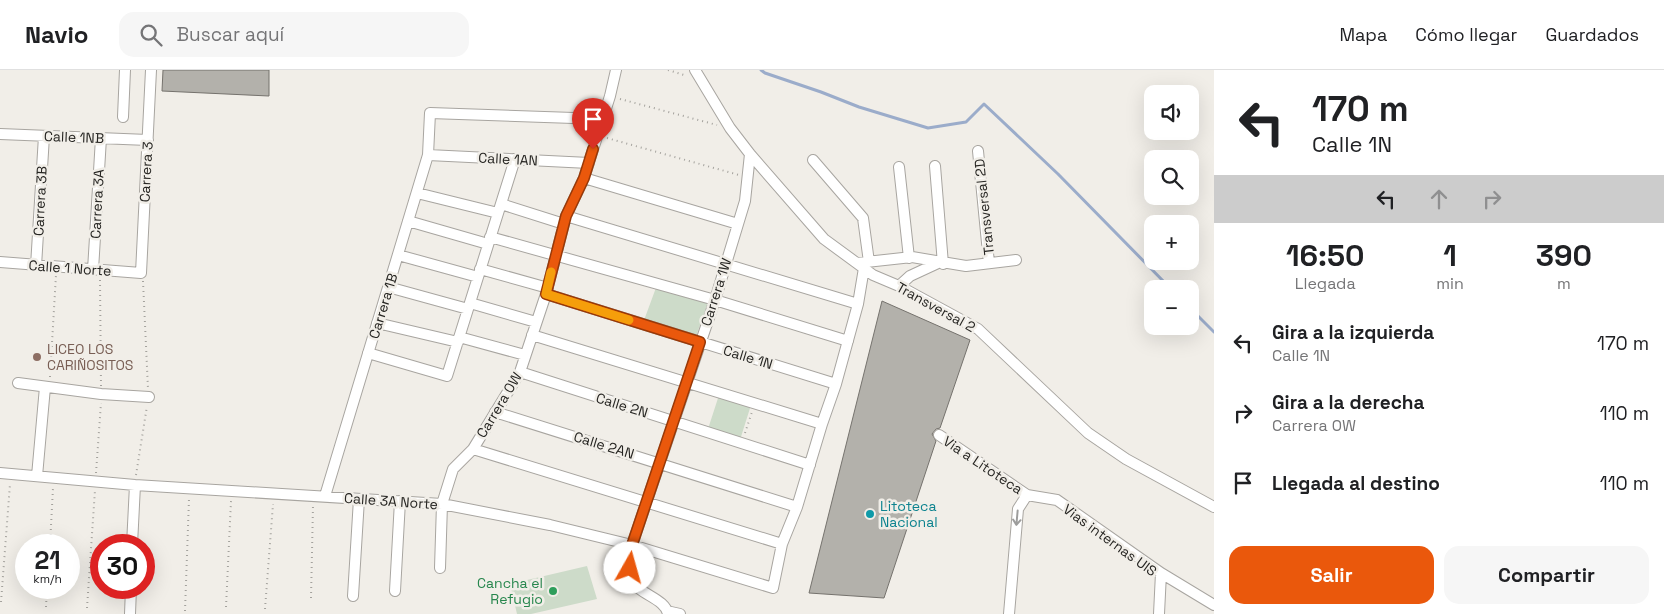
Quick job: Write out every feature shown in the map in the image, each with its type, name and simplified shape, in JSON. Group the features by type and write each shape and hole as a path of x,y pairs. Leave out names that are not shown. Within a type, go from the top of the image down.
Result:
{"street":[{"path":"123,117 124,70"},
{"name":"Carrera 3","path":"141,273 151,70"},
{"name":"Carrera 0W","path":"440,568 442,504 453,469 473,449 520,372 547,291 565,220 584,178 610,96 616,70"},
{"name":"Transversal 2","path":"697,75 730,128 750,154 824,239 863,264 873,275 899,286 978,329 1088,433 1126,459 1214,507"},
{"name":"Carrera 1B","path":"324,496 428,155 430,113 603,119"},
{"name":"Calle 1NB","path":"0,134 148,140"},
{"name":"Carrera 3B","path":"36,266 44,136"},
{"name":"Carrera 3A","path":"96,270 101,138"},
{"name":"Transversal 2D","path":"978,151 990,263"},
{"name":"Carrera 1W","path":"668,614 663,606 639,590 632,580 630,568 632,545 648,502 726,264 745,201 750,154"},
{"name":"Calle 1AN","path":"428,155 589,163"},
{"path":"368,353 447,376 515,159"},
{"path":"473,449 782,544 797,506 836,384 858,304 863,264 863,218 813,160"},
{"path":"935,166 941,263"},
{"path":"899,167 909,258"},
{"path":"584,178 738,224"},
{"path":"417,193 565,220 726,264 858,304"},
{"path":"408,221 555,255 715,300 848,341"},
{"name":"Calle 1N","path":"398,255 479,273 547,291 700,342 836,384"},
{"path":"863,264 909,258 966,266 1016,260"},
{"name":"Calle 1 Norte","path":"0,262 141,273"},
{"path":"899,286 910,276 941,263"},
{"path":"388,287 536,322"},
{"path":"377,323 525,355"},
{"path":"532,335 822,424"},
{"name":"Calle 2N","path":"520,372 810,465"},
{"path":"18,383 101,394 148,397"},
{"path":"36,476 47,387"},
{"name":"Calle 2AN","path":"496,412 797,506"},
{"name":"Via a Litoteca","path":"939,435 1027,494"},
{"name":"Calle 3A Norte","path":"5,474 190,489 442,504 550,525 632,545 773,588 782,544"},
{"path":"133,534 135,485"},
{"path":"1009,614 1018,509 1027,494"},
{"name":"Vias internas UIS","path":"1027,494 1057,500 1160,573 1159,614"},
{"path":"352,596 359,499"},
{"path":"395,591 400,501"},
{"path":"1160,573 1214,605"},
{"path":"130,614 131,599"},
{"path":"668,614 671,612 680,614"}],"path":[{"path":"668,70 697,75"},
{"path":"610,96 730,128"},
{"path":"597,135 748,178"},
{"path":"47,387 57,267"},
{"path":"86,608 101,394 96,270"},
{"path":"135,485 148,397 143,278 141,273"},
{"path":"742,442 755,402"},
{"path":"2,602 5,474"},
{"path":"51,534 54,478"},
{"path":"185,611 190,489"},
{"path":"226,608 232,491"},
{"path":"266,609 274,494"},
{"path":"311,598 313,496"},
{"path":"46,599 46,607"}],"green space":[{"path":"657,285 709,300 695,339 643,323"},
{"path":"719,395 751,405 740,440 708,429"},
{"name":"Cancha el Refugio","path":"587,566 597,599 531,614 517,614 510,584"}],"building":[{"path":"163,70 269,70 269,96 162,91"},
{"name":"Litoteca Nacional","path":"882,301 970,340 940,428 936,429 932,434 936,441 884,598 809,593"}],"waterway":[{"path":"761,70 859,107 928,128 966,122 984,104 1058,174 1162,280"},
{"path":"1199,317 1214,332"}],"slow traffic":[{"path":"551,272 546,294 629,320"}],"place":[{"name":"LICEO LOS CARIÑOSITOS","path":"37,357"},
{"name":"Litoteca Nacional","path":"870,514"},
{"name":"Cancha el Refugio","path":"553,591"}],"route":[{"path":"593,149 584,178 566,216 546,294 700,342 648,502 632,545 630,568"}]}
